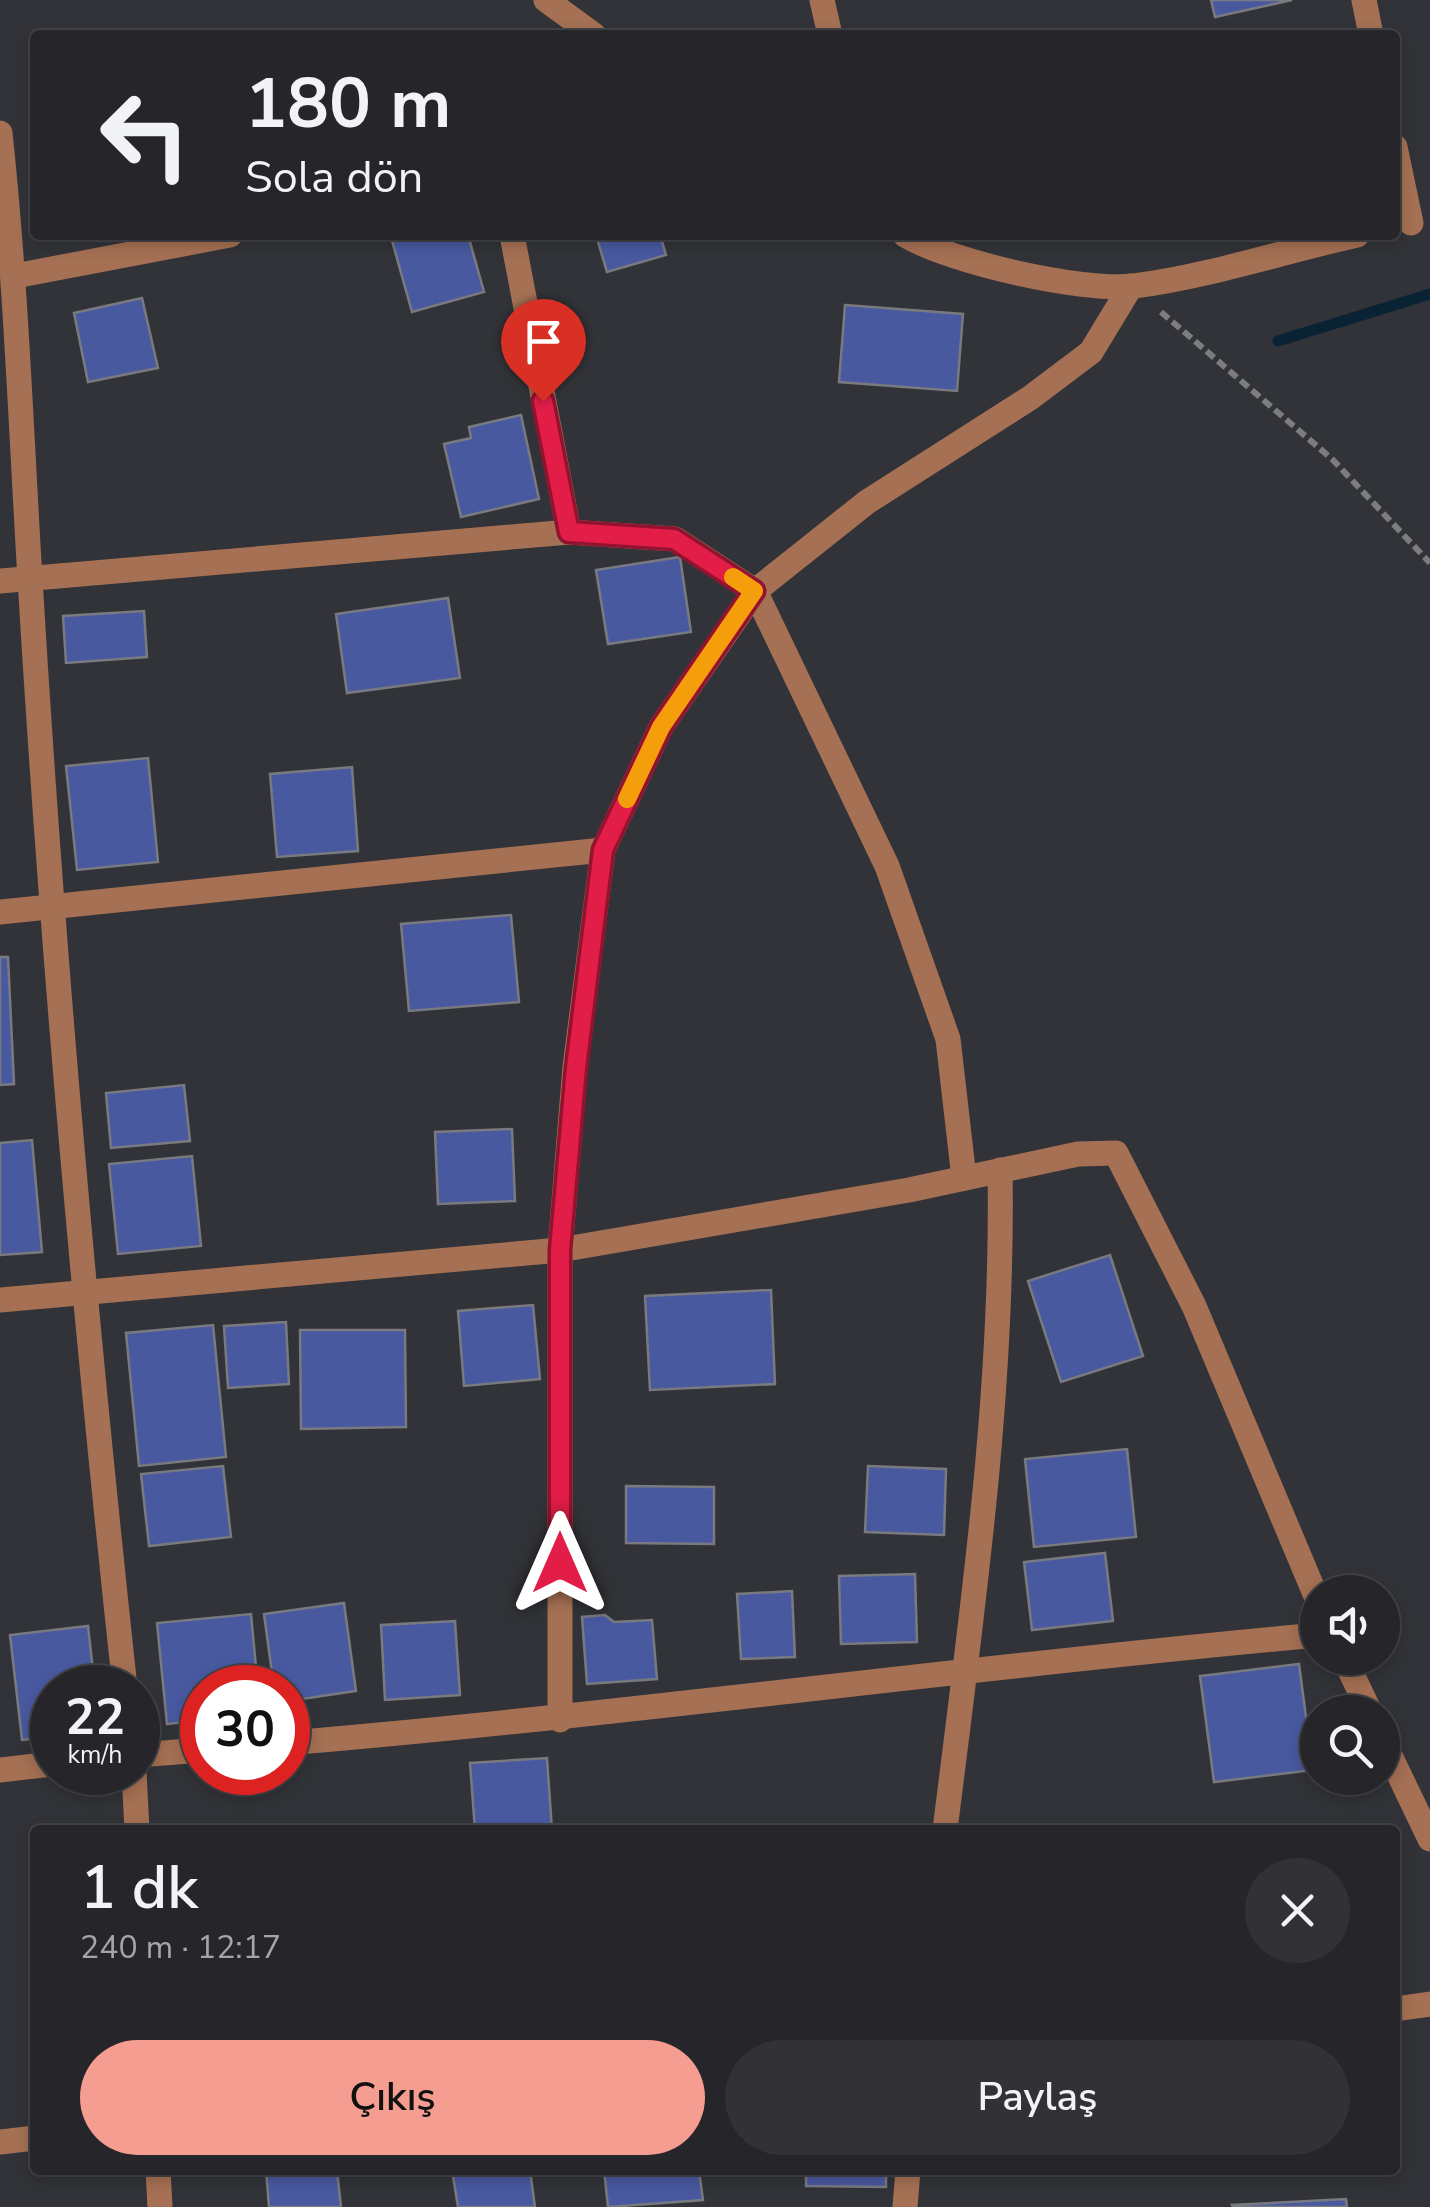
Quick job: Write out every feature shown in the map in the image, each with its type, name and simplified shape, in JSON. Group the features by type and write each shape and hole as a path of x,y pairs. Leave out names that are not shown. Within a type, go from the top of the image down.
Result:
{"street":[{"path":"546,0 587,30"},
{"path":"822,0 829,30"},
{"path":"1364,0 1370,30"},
{"path":"0,133 15,276 30,580 82,1290 123,1665"},
{"path":"1400,169 1412,223"},
{"path":"15,276 204,240"},
{"path":"513,240 569,532"},
{"path":"913,240 927,248 1020,274 1131,286 1335,240"},
{"path":"560,1720 560,1250 576,1068 603,850 661,727 754,591 866,502 1030,398 1091,352 1131,286"},
{"path":"0,581 569,532 674,539 754,591 887,866 948,1039 964,1178"},
{"path":"0,912 603,850"},
{"path":"0,1300 560,1250 1078,1154 1116,1153 1194,1306 1307,1575"},
{"path":"946,1825 965,1672 1002,1277 1000,1170"},
{"path":"310,1741 560,1720 1300,1637"},
{"path":"0,1770 30,1767"},
{"path":"1400,1776 1430,1838"},
{"path":"135,1795 137,1825"},
{"path":"1400,2008 1430,2004"},
{"path":"0,2142 30,2139"},
{"path":"158,2175 160,2207"},
{"path":"905,2207 908,2175"}],"path":[{"path":"1131,286 1332,458 1430,564"}],"building":[{"path":"1211,0 1292,0 1215,17"},
{"path":"392,240 469,240 484,292 412,312"},
{"path":"597,240 662,240 666,255 607,272"},
{"path":"142,298 158,368 88,382 74,313"},
{"path":"845,305 963,314 957,391 839,382"},
{"path":"521,415 539,499 461,517 444,444 471,438 469,427"},
{"path":"680,557 691,632 608,644 596,570"},
{"path":"448,598 460,678 347,693 336,614"},
{"path":"144,611 147,657 66,663 63,616"},
{"path":"148,758 158,862 77,870 66,766"},
{"path":"352,767 358,851 277,857 270,774"},
{"path":"511,915 519,1002 409,1011 401,924"},
{"path":"0,957 8,957 14,1084 0,1085"},
{"path":"184,1085 190,1141 111,1148 106,1093"},
{"path":"512,1129 515,1201 438,1204 435,1132"},
{"path":"32,1140 42,1252 0,1255 0,1143"},
{"path":"192,1156 201,1246 118,1254 109,1164"},
{"path":"1110,1255 1143,1356 1061,1382 1028,1281"},
{"path":"771,1290 775,1384 650,1390 645,1296"},
{"path":"533,1305 540,1379 464,1386 458,1311"},
{"path":"286,1322 289,1384 228,1388 224,1326"},
{"path":"213,1325 226,1457 139,1466 126,1333"},
{"path":"300,1330 405,1330 406,1427 301,1429"},
{"path":"1127,1449 1136,1537 1034,1547 1025,1459"},
{"path":"223,1466 231,1537 149,1546 141,1474"},
{"path":"868,1466 946,1469 944,1535 865,1532"},
{"path":"626,1486 714,1487 714,1544 626,1543"},
{"path":"1105,1553 1113,1621 1032,1630 1024,1562"},
{"path":"915,1574 917,1642 841,1644 839,1576"},
{"path":"792,1591 795,1657 741,1659 737,1594"},
{"path":"344,1603 356,1691 310,1698 310,1665 271,1665 264,1614"},
{"path":"251,1614 256,1665 180,1665 180,1723 167,1724 157,1623"},
{"path":"605,1615 614,1622 652,1620 657,1679 587,1684 582,1617"},
{"path":"455,1621 460,1695 385,1700 381,1625"},
{"path":"88,1626 92,1665 30,1665 30,1739 22,1740 10,1635"},
{"path":"1299,1664 1303,1695 1300,1695 1300,1772 1214,1782 1200,1676"},
{"path":"547,1758 552,1825 475,1825 470,1763"},
{"path":"266,2175 338,2175 341,2207 269,2207"},
{"path":"453,2175 531,2175 535,2207 458,2207"},
{"path":"605,2175 700,2175 703,2200 608,2207"},
{"path":"806,2175 886,2175 886,2187 806,2186"},
{"path":"1346,2199 1347,2207 1232,2205"}],"waterway":[{"path":"1278,341 1430,294"}],"slow traffic":[{"path":"627,799 661,727 754,591 733,577"}],"route":[{"path":"543,401 569,532 674,539 754,591 661,727 603,850 576,1068 560,1250 560,1563"}]}
